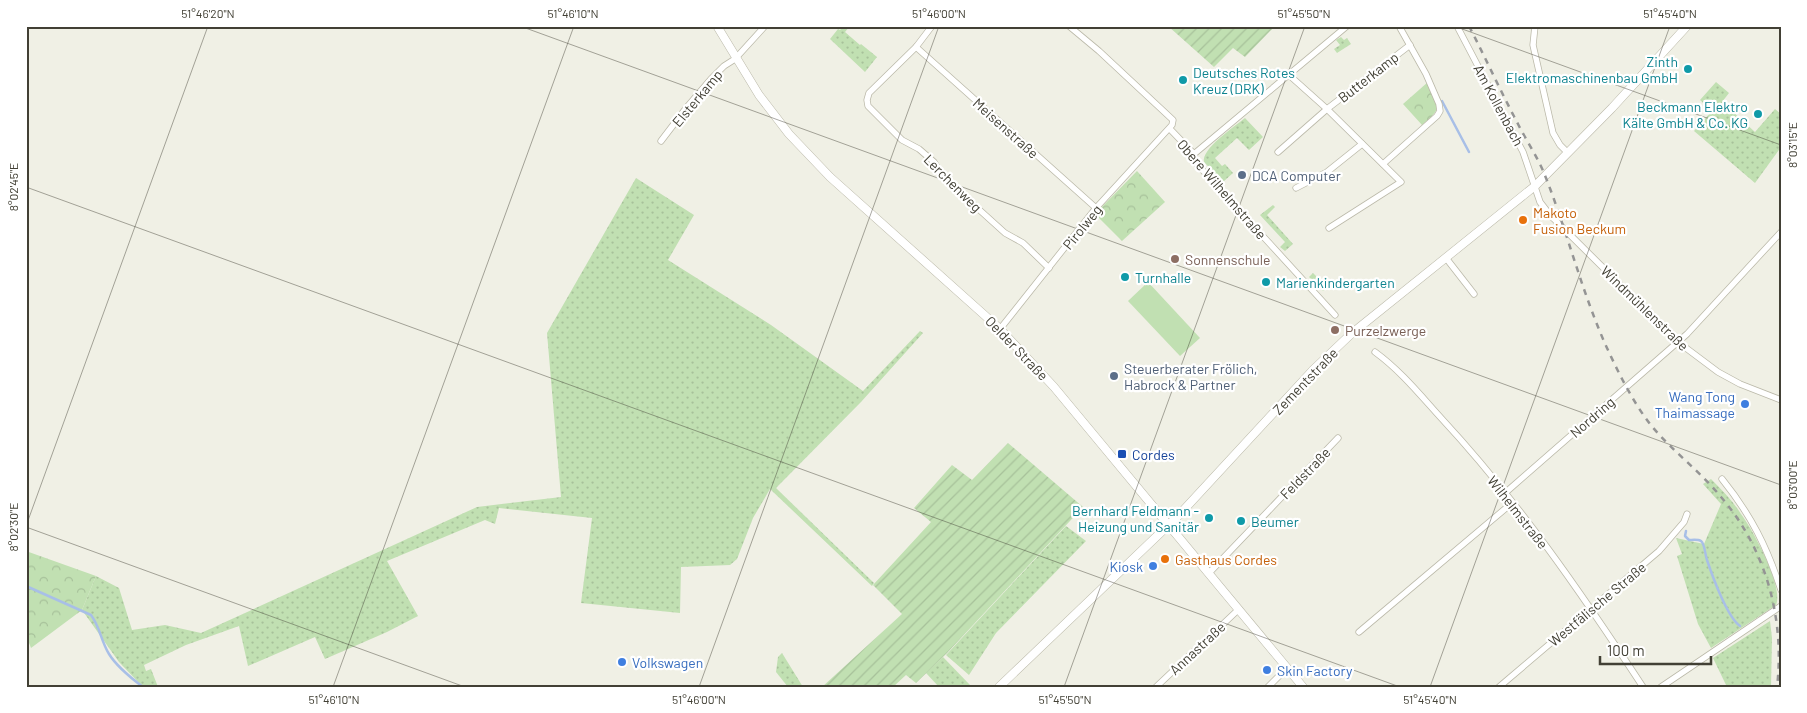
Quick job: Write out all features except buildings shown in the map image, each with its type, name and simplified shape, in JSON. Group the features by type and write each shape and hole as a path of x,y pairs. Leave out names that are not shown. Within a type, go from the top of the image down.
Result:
{"street":[{"name":"Oelder Straße","path":"716,26 735,59 771,111 809,157 1000,329 1054,387 1303,687"},
{"name":"Elsterkamp","path":"662,142 687,107 724,66 735,59 765,26"},
{"name":"Obere Wilhelmstraße","path":"1069,26 1099,51 1173,120 1170,130 1194,154 1196,163 1335,315"},
{"path":"1194,154 1346,26"},
{"name":"Butterkamp","path":"1383,164 1440,112 1439,104 1426,74 1399,26"},
{"name":"Am Kollenbach","path":"1457,26 1523,152 1535,186"},
{"path":"1535,26 1533,46 1553,133 1560,145 1568,153"},
{"name":"Zementstraße","path":"999,687 1169,525 1313,370 1351,334 1535,186 1687,26"},
{"name":"Lerchenweg","path":"931,27 916,47 869,93 868,106 902,140 919,148 934,162 943,177 1005,233 1024,243 1049,268"},
{"name":"Butterkamp","path":"1278,152 1327,109 1410,44"},
{"name":"Meisenstraße","path":"916,47 1096,208"},
{"name":"Butterkamp","path":"1289,75 1327,109 1400,182 1329,228"},
{"name":"Pirolweg","path":"1000,329 1096,208 1170,130"},
{"path":"1296,188 1327,172 1362,144"},
{"name":"Windmühlenstraße","path":"1535,186 1540,202 1550,215 1678,342 1718,372 1781,400"},
{"name":"Nordring","path":"1505,493 1694,327 1781,232"},
{"path":"1446,258 1474,294"},
{"name":"Wilhelmstraße","path":"1376,352 1397,370 1440,416 1505,493 1592,609 1643,687"},
{"name":"Feldstraße","path":"1209,573 1338,438"},
{"path":"1722,480 1744,507 1766,547 1781,590"},
{"path":"1359,632 1512,503"},
{"name":"Westfälische Straße","path":"1499,687 1660,551 1684,522 1687,514"},
{"path":"1661,687 1781,606"},
{"name":"Annastraße","path":"1156,687 1239,609"},
{"path":"1268,687 1287,668"}],"green space":[{"path":"844,26 850,26 845,32 877,57 865,72 830,39 838,29 840,30"},
{"path":"1168,26 1275,26 1245,57 1233,48 1214,67"},
{"path":"1341,37 1344,40 1347,38 1351,44 1337,53 1334,49 1340,45 1336,40"},
{"path":"1428,82 1437,101 1437,106 1434,114 1422,125 1403,104"},
{"path":"1716,82 1729,93 1722,102 1755,132 1775,109 1781,114 1781,147 1755,183 1694,131 1712,111 1700,100"},
{"path":"1245,118 1263,137 1249,150 1237,138 1215,158 1222,166 1225,164 1233,173 1223,182 1204,162 1204,157 1219,138"},
{"path":"1137,171 1165,202 1122,241 1095,214"},
{"path":"636,178 694,215 668,260 771,325 863,391 920,331 923,333 861,402 776,488 874,583 872,586 770,489 753,518 737,559 730,565 681,567 680,613 581,603 592,518 499,508 495,524 485,520 387,561 418,616 387,632 325,659 315,637 248,666 239,626 186,645 144,665 146,671 151,669 158,687 143,687 119,662 82,610 96,576 119,588 132,630 165,625 201,633 477,507 561,497 547,333"},
{"path":"1273,205 1275,207 1267,215 1293,244 1285,251 1280,247 1285,242 1260,215"},
{"path":"1313,273 1327,287 1323,291 1309,277"},
{"path":"1148,282 1200,338 1180,356 1128,301"},
{"path":"1008,443 1083,507 947,653 916,683 906,675 893,687 822,687 902,614 873,585 931,522 914,508 952,465 972,480"},
{"path":"1711,479 1723,491 1753,532 1772,573 1777,597 1776,605 1711,648 1698,624 1677,556 1682,554 1676,538 1704,544 1721,504 1703,484"},
{"path":"1066,526 1086,541 996,633 969,675 946,655"},
{"path":"26,551 96,576 82,610 31,648 26,635"},
{"path":"1770,621 1772,638 1771,687 1727,687 1713,658"},
{"path":"782,653 803,687 788,687 776,672 778,657"},
{"path":"943,657 970,685 968,687 939,687 926,673"}],"waterway":[{"path":"1442,101 1469,152"},
{"path":"1686,531 1685,536 1689,540 1702,542 1720,595 1730,614 1740,626"},
{"path":"26,586 91,615 112,659 124,672 143,687"}],"railway":[{"path":"1469,26 1543,171 1598,327 1627,388 1650,424 1713,487 1737,517 1761,562 1775,611 1779,661 1777,687"}],"place":[{"name":"Zinth Elektromaschinenbau GmbH","path":"1688,69"},
{"name":"Deutsches Rotes Kreuz (DRK)","path":"1183,80"},
{"name":"Beckmann Elektro Kälte GmbH & Co. KG","path":"1758,114"},
{"name":"DCA Computer","path":"1242,175"},
{"name":"Makoto Fusion Beckum","path":"1523,220"},
{"name":"Sonnenschule","path":"1175,259"},
{"name":"Turnhalle","path":"1125,277"},
{"name":"Marienkindergarten","path":"1266,282"},
{"name":"Purzelzwerge","path":"1335,330"},
{"name":"Steuerberater Frölich, Habrock & Partner","path":"1114,376"},
{"name":"Wang Tong Thaimassage","path":"1745,404"},
{"name":"Cordes","path":"1122,454"},
{"name":"Bernhard Feldmann - Heizung und Sanitär","path":"1209,518"},
{"name":"Beumer","path":"1241,521"},
{"name":"Gasthaus Cordes","path":"1165,559"},
{"name":"Kiosk","path":"1153,566"},
{"name":"Volkswagen","path":"622,662"},
{"name":"Skin Factory","path":"1267,670"}]}
